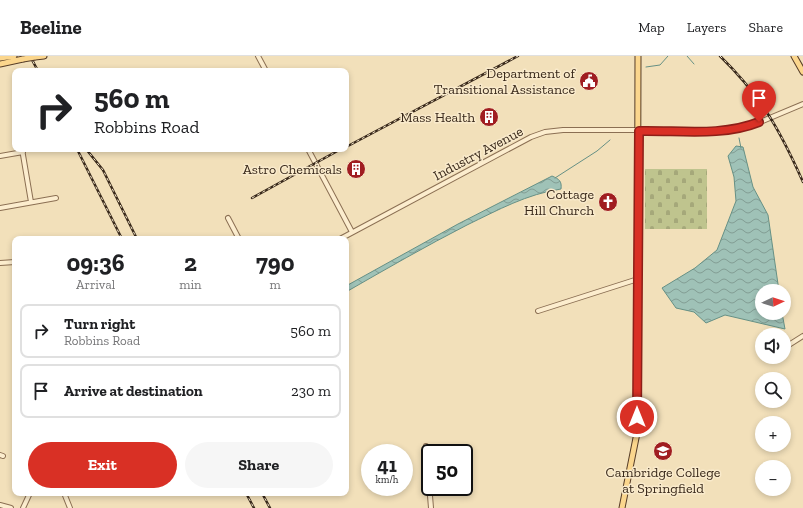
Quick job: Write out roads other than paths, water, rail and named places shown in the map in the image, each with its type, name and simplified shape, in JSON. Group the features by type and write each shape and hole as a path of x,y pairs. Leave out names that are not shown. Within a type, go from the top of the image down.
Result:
{"main road":[{"path":"0,58 14,56"},
{"path":"0,64 44,56"},
{"path":"622,508 637,433 638,56"},
{"path":"794,56 803,72"}],"street":[{"path":"258,56 264,68"},
{"name":"Industry Avenue","path":"345,236 534,136 550,131 732,130 753,124 803,104"},
{"path":"0,156 15,152"},
{"path":"23,152 31,202"},
{"path":"310,152 352,232"},
{"path":"0,208 56,198"},
{"path":"228,218 237,236"},
{"path":"0,263 12,262"},
{"path":"538,311 638,279"},
{"path":"791,344 803,336"},
{"path":"23,508 29,496"},
{"path":"65,496 70,508"},
{"path":"430,496 431,508"},
{"path":"0,505 11,508"}],"water":[{"path":"736,146 743,147 753,187 768,215 778,284 755,284 755,320 783,320 785,328 725,315 706,323 694,312 676,308 662,288 695,268 717,250 736,201 734,177 728,156"},
{"path":"552,176 560,181 561,189 548,191 513,203 436,241 349,290 349,284 458,224"}],"waterway":[{"path":"646,67 660,65 668,56"},
{"path":"687,56 694,64"},
{"path":"739,138 741,148"},
{"path":"555,178 597,151 610,140"}],"railway":[{"path":"30,56 36,68"},
{"path":"349,145 518,56"},
{"path":"720,56 747,85 768,114 786,146 803,182"},
{"path":"78,152 120,236"},
{"path":"88,152 103,170 136,236"},
{"path":"252,198 336,152"},
{"path":"248,496 254,508"},
{"path":"264,496 270,508"}],"place":[{"name":"Department of Transitional Assistance","path":"589,81"},
{"name":"Mass Health","path":"489,117"},
{"name":"Astro Chemicals","path":"356,169"},
{"name":"Cottage Hill Church","path":"608,202"},
{"name":"Cambridge College at Springfield","path":"663,451"}]}
